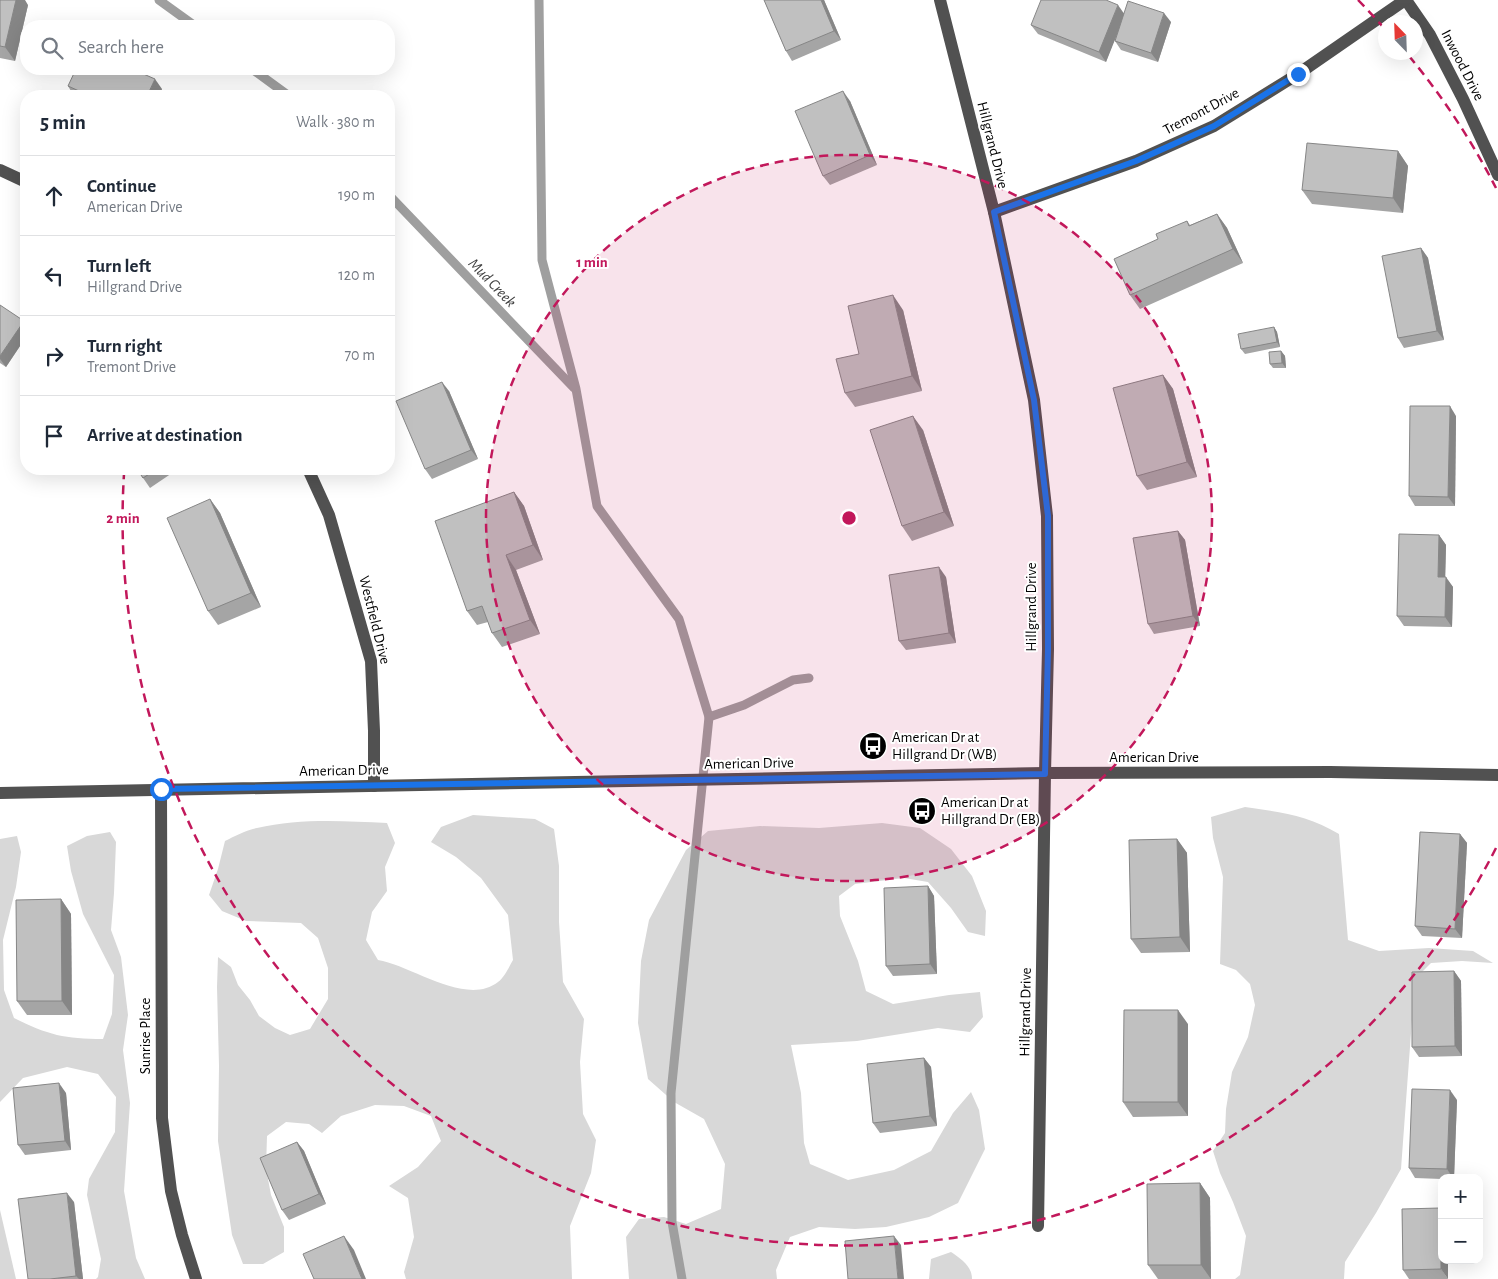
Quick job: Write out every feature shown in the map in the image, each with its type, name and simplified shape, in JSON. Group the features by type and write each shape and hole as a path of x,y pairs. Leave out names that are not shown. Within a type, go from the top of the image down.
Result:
{"street":[{"name":"Hillgrand Drive","path":"940,0 994,212 1034,400 1048,516 1048,650 1038,1226"},
{"name":"Tremont Drive","path":"994,212 1136,161 1214,126 1298,74 1406,0"},
{"name":"Inwood Drive","path":"1406,0 1430,35 1464,100 1498,174"},
{"path":"0,170 20,179"},
{"name":"Westfield Drive","path":"311,475 330,515 371,661 374,786"},
{"name":"American Drive","path":"0,792 1045,774 1330,772 1498,775"},
{"name":"Sunrise Place","path":"161,789 162,1118 171,1191 196,1279"}],"shaded area":[{"path":"1245,807 1305,818 1339,834 1348,940 1379,951 1429,948 1473,951 1493,963 1462,961 1431,963 1415,979 1401,1169 1345,1262 1344,1279 1235,1279 1240,1275 1246,1236 1213,1151 1225,1133 1226,1109 1232,1072 1248,1037 1255,1005 1250,984 1236,970 1220,964 1223,877 1213,838 1211,817"},
{"path":"473,815 535,819 554,829 559,866 559,922 563,982 584,1019 580,1062 583,1114 596,1140 591,1173 570,1226 572,1279 406,1279 404,1272 414,1237 408,1198 389,1186 418,1167 441,1141 431,1116 404,1106 375,1105 341,1116 322,1133 309,1124 286,1122 267,1136 266,1168 271,1195 284,1227 284,1252 263,1264 243,1264 232,1235 218,1141 218,957 231,967 238,985 250,1000 259,1016 275,1028 290,1035 310,1029 328,999 328,968 318,938 301,923 246,921 222,911 209,895 225,841 253,829 289,823 322,821 387,823 395,843 385,867 387,891 372,912 366,940 378,960 391,963 438,982 470,990 485,988 498,982 513,960 508,915 481,878 456,857 431,842 441,827"},
{"path":"882,823 920,828 951,849 972,876 986,911 985,936 968,932 951,908 928,882 904,878 855,884 839,896 840,916 858,961 866,991 893,1004 980,992 983,1017 970,1032 938,1028 857,1041 791,1045 801,1093 804,1143 810,1164 848,1180 894,1170 931,1151 953,1113 971,1092 979,1110 985,1149 958,1203 929,1217 886,1227 855,1229 819,1227 790,1237 776,1270 777,1279 629,1279 626,1237 639,1219 664,1217 686,1224 721,1209 725,1164 704,1119 674,1102 648,1079 638,1023 641,961 649,920 686,850 708,831 760,826 819,828"},
{"path":"110,832 116,842 111,930 121,957 128,1015 123,1050 130,1103 124,1191 136,1258 145,1279 96,1279 101,1259 87,1195 89,1179 115,1132 116,1097 98,1074 67,1067 23,1078 0,1102 0,839 17,836 21,852 16,887 3,940 4,990 14,1018 57,1035 103,1039 112,1014 114,975 83,914 71,871 67,846 87,836"},
{"path":"0,1210 16,1279 0,1279"},
{"path":"951,1252 968,1267 972,1274 972,1279 929,1279 931,1259"}],"building":[{"path":"0,0 16,0 5,47 0,46"},
{"path":"764,0 821,0 834,31 786,51"},
{"path":"1041,0 1106,0 1118,5 1099,52 1031,25"},
{"path":"1128,1 1164,13 1151,53 1115,41"},
{"path":"73,75 146,75 155,79 150,90 77,90 68,86"},
{"path":"843,91 870,155 823,176 795,111"},
{"path":"1307,143 1398,151 1393,198 1302,190"},
{"path":"1217,214 1233,249 1130,295 1114,259 1158,239 1156,234 1187,221 1189,226"},
{"path":"1421,248 1437,331 1398,338 1382,256"},
{"path":"893,295 912,376 845,393 836,359 859,354 848,306"},
{"path":"0,305 20,318 20,327 0,356"},
{"path":"1274,327 1277,342 1241,349 1238,334"},
{"path":"1281,351 1282,363 1270,364 1269,352"},
{"path":"1163,375 1187,462 1137,476 1113,388"},
{"path":"442,382 471,450 425,469 396,401"},
{"path":"1410,406 1450,406 1448,497 1409,496"},
{"path":"913,416 944,512 902,526 870,430"},
{"path":"514,492 533,545 506,555 530,620 492,633 482,606 467,611 435,521"},
{"path":"210,499 251,593 208,611 167,518"},
{"path":"1178,531 1193,616 1148,624 1133,538"},
{"path":"1399,534 1439,535 1438,577 1446,577 1445,617 1397,616"},
{"path":"939,567 949,633 899,641 889,575"},
{"path":"1420,832 1460,834 1455,929 1415,926"},
{"path":"1177,839 1180,937 1131,939 1129,840"},
{"path":"928,886 930,964 886,966 884,888"},
{"path":"61,899 62,1001 17,1001 16,900"},
{"path":"1454,971 1455,1046 1412,1047 1412,972"},
{"path":"1124,1010 1178,1010 1178,1102 1123,1102"},
{"path":"924,1058 930,1116 873,1123 867,1064"},
{"path":"59,1083 65,1141 18,1145 13,1088"},
{"path":"1412,1089 1450,1090 1447,1169 1409,1168"},
{"path":"297,1142 319,1194 282,1210 260,1158"},
{"path":"1200,1183 1201,1265 1148,1265 1147,1184"},
{"path":"67,1193 76,1276 28,1279 18,1199"},
{"path":"1438,1208 1438,1264 1441,1264 1441,1269 1403,1270 1402,1209"},
{"path":"344,1236 362,1279 314,1279 303,1254"},
{"path":"894,1236 898,1279 848,1279 845,1241"}],"waterway":[{"name":"Mud Creek","path":"159,0 187,20"},
{"path":"539,0 542,260 576,389 597,506 679,619 709,717 671,1093 672,1222 682,1279"},
{"name":"Mud Creek","path":"260,75 281,90"},
{"name":"Mud Creek","path":"395,201 574,388"},
{"path":"709,717 744,705 793,680 809,678"}],"place":[{"name":"American Dr at Hillgrand Dr (WB)","path":"873,746"},
{"name":"American Dr at Hillgrand Dr (EB)","path":"922,811"}],"route":[{"path":"161,789 1045,774 1048,650 1048,516 1034,400 994,212 1136,161 1214,126 1298,74"}]}
